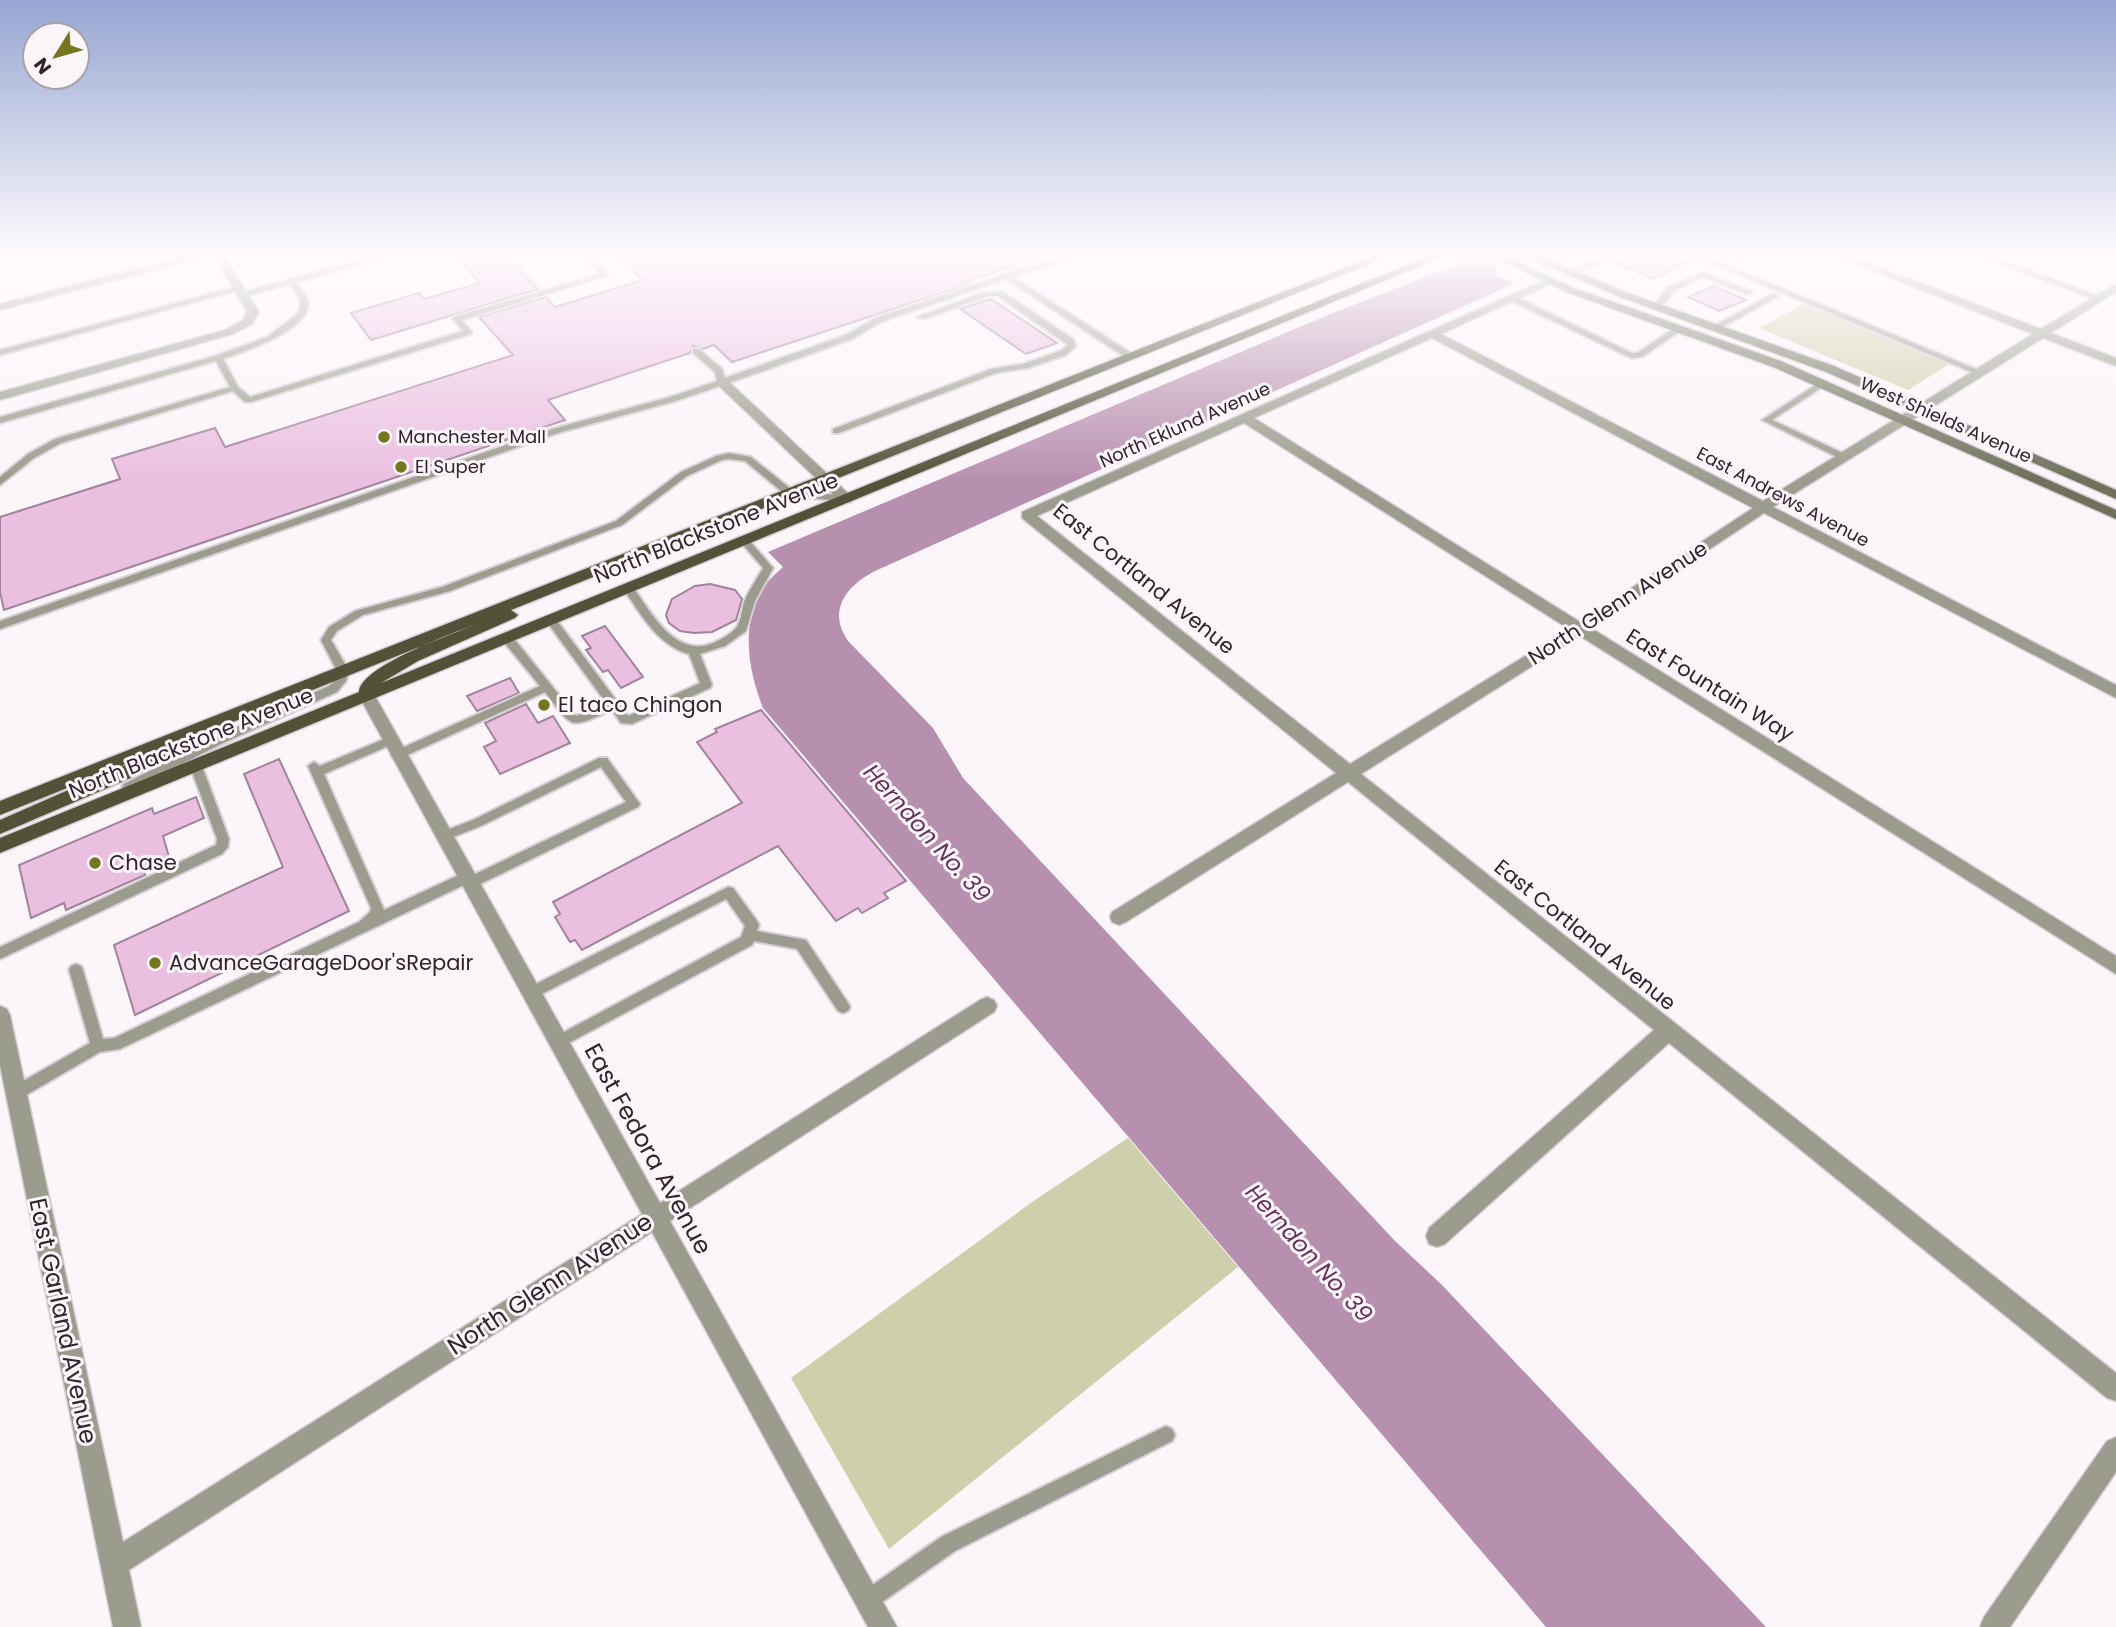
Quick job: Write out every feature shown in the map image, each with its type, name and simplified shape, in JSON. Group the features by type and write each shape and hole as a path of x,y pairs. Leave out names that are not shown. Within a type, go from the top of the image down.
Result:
{"main road":[{"name":"North Blackstone Avenue","path":"0,808 1204,328"},
{"name":"North Blackstone Avenue","path":"0,846 1264,328"},
{"name":"West Shields Avenue","path":"1676,328 1777,363 2116,515"},
{"name":"West Shields Avenue","path":"1719,328 1781,349 2116,495"},
{"path":"367,696 367,687 385,671 484,629 587,574"},
{"path":"0,827 127,773 253,707"}],"street":[{"path":"0,396 237,328"},
{"name":"North Eklund Avenue","path":"1027,514 1446,328"},
{"path":"2027,328 2116,362"},
{"name":"North Glenn Avenue","path":"1119,917 1581,628 1762,508 2052,328"},
{"name":"East Andrews Avenue","path":"1433,334 2116,692"},
{"path":"722,382 846,499"},
{"name":"East Fountain Way","path":"1245,418 2116,966"},
{"name":"East Cortland Avenue","path":"1027,514 2116,1388"},
{"name":"East Fedora Avenue","path":"367,696 393,748 883,1627"},
{"name":"North Glenn Avenue","path":"113,1564 987,1006"},
{"name":"East Garland Avenue","path":"0,1015 127,1627"},
{"path":"1437,1236 1668,1031"},
{"path":"1994,1627 2116,1450"}],"lane":[{"path":"0,353 99,328"},
{"path":"0,420 218,358 270,339 285,328"},
{"path":"218,358 235,388 248,400 468,332 465,328"},
{"path":"0,625 555,431 605,419 722,382 849,337 864,328"},
{"path":"836,431 994,371 1025,366 1072,346 1071,342 1050,328"},
{"path":"1086,328 1131,357"},
{"path":"1573,328 1631,356 1639,355 1679,329"},
{"path":"1872,328 1979,372"},
{"path":"696,351 719,371 722,382"},
{"path":"1823,384 1766,420 1844,457"},
{"path":"0,482 31,456 58,441 235,388"},
{"path":"69,818 218,741 323,695 340,681 343,671 326,640 333,628 370,609 427,595 619,523 684,474 719,458 729,456 748,459 789,493 846,499"},
{"path":"628,589 674,648 694,652 709,649 742,629 750,601 768,568 744,540"},
{"path":"551,620 625,720 632,720 706,685 694,652"},
{"path":"507,638 572,719 578,720 614,705"},
{"path":"364,926 376,915 378,908 316,769 393,748 547,687"},
{"path":"16,1093 97,1045 115,1044 364,926 634,804 603,761 443,836"},
{"path":"0,953 218,851 222,847 223,839 196,766"},
{"path":"531,993 728,892 752,925 747,941 558,1042"},
{"path":"748,935 801,944 843,1007"},
{"path":"76,970 97,1045"},
{"path":"868,1600 948,1544 1166,1435"}],"green space":[{"path":"1759,328 1866,328 1951,363 1908,390"},
{"path":"1128,1138 1238,1267 889,1549 791,1378 1035,1200"}],"water":[{"name":"Herndon No. 39","path":"1297,328 1415,328 875,571 848,592 843,600 839,620 848,641 933,728 963,778 1395,1241 1441,1284 1766,1627 1546,1627 763,708 750,663 749,631 756,601 764,587 783,567 768,552"}],"building":[{"path":"362,328 411,328 371,340"},
{"name":"Manchester Mall","path":"489,328 836,328 732,362 714,345 703,349 693,346 690,353 548,400 565,420 4,610 0,592 0,517 120,479 112,459 215,428 225,447 513,355"},
{"path":"988,328 1034,328 1057,343 1026,354"},
{"path":"710,584 735,590 742,599 736,620 712,632 694,633 680,631 669,623 666,615 672,599 695,586"},
{"path":"605,626 643,677 621,688 608,670 603,672 586,650 591,648 582,636"},
{"path":"510,678 519,693 477,711 467,696"},
{"path":"526,704 538,723 553,716 570,743 500,774 484,747 496,741 485,723"},
{"path":"761,710 906,881 884,893 888,898 862,913 858,908 836,921 778,846 582,950 575,940 570,942 555,917 560,914 553,902 742,803 697,742 717,732 715,729"},
{"path":"279,759 349,911 135,1015 114,945 283,867 244,774"},
{"path":"196,797 204,818 163,836 169,857 143,869 145,875 66,910 64,903 31,918 19,865 152,808 154,814"}],"place":[{"name":"Manchester Mall","path":"384,437"},
{"name":"El Super","path":"401,467"},
{"name":"El taco Chingon","path":"544,705"},
{"name":"Chase","path":"95,863"},
{"name":"AdvanceGarageDoor'sRepair","path":"155,963"}]}
